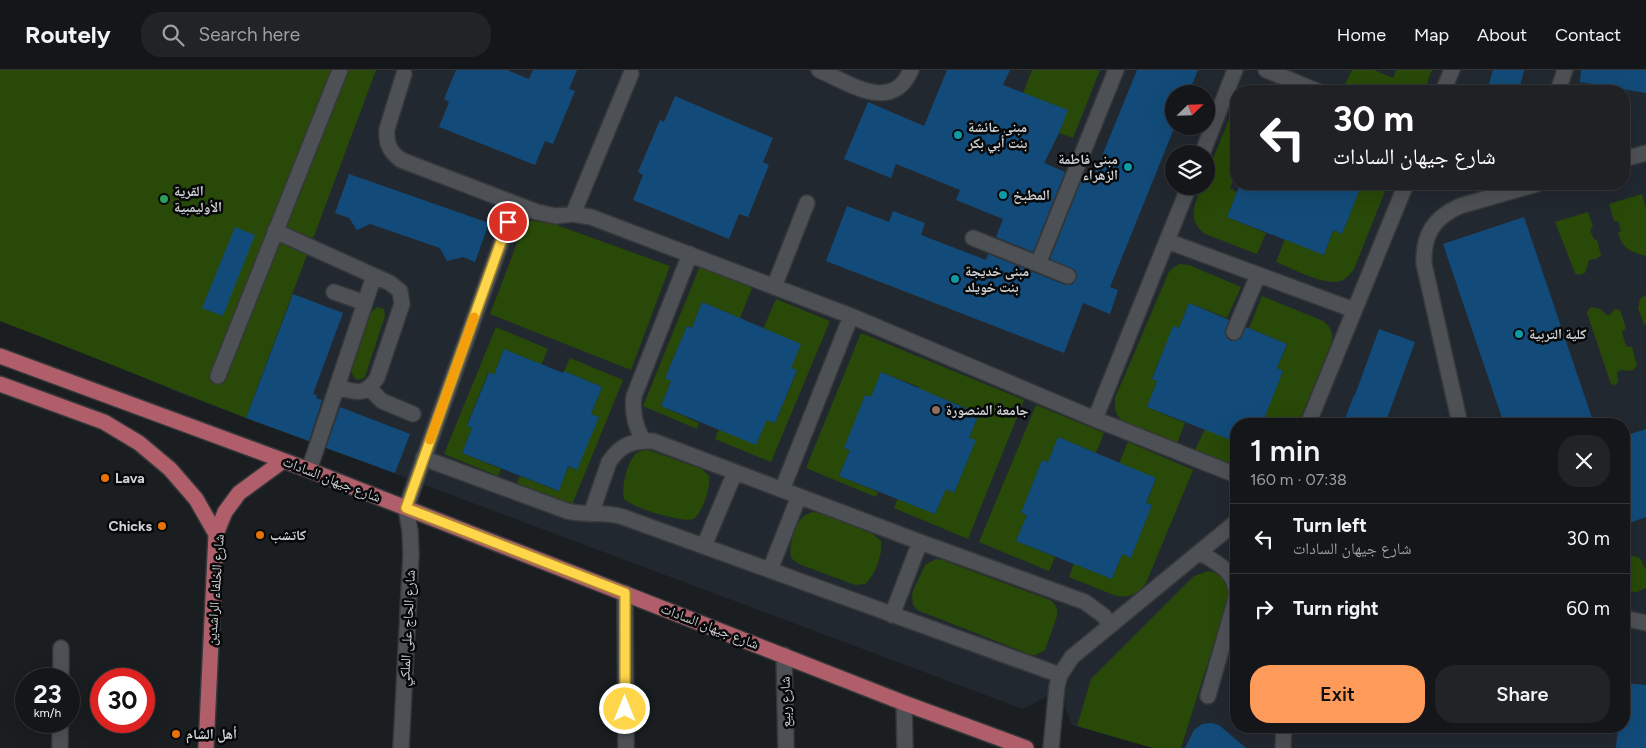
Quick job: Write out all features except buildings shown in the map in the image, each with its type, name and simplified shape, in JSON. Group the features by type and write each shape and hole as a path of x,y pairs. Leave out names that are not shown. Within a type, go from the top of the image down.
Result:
{"main road":[{"name":"شارع جيهان السادات","path":"0,356 309,470 904,703 1026,748"},
{"path":"0,384 104,422 139,443 170,469 196,499 216,534"},
{"name":"شارع الخلفاء الراشدين","path":"206,748 216,534 225,512 239,493 283,461"}],"street":[{"path":"218,376 340,70"},
{"path":"819,70 868,92 878,94 896,90 903,84 911,70"},
{"path":"1038,264 1116,70"},
{"path":"1206,145 1235,70"},
{"path":"1266,70 1302,85"},
{"path":"1446,85 1452,70"},
{"path":"1560,85 1565,70"},
{"path":"404,74 386,138 388,147 401,160 515,204 556,216 573,214 591,217 690,254 851,316 1230,473"},
{"path":"573,214 630,74"},
{"path":"1630,157 1646,153"},
{"path":"1310,418 1404,190"},
{"path":"1459,418 1424,264 1426,240 1435,223 1448,211 1516,190"},
{"path":"1095,418 1185,195"},
{"path":"774,287 807,203"},
{"path":"406,508 515,204"},
{"path":"276,231 396,286 402,298 402,304 377,378 369,388 357,392 337,387"},
{"path":"973,238 1068,276"},
{"path":"1167,241 1354,310"},
{"path":"643,440 636,426 633,411 634,396 690,254"},
{"path":"1234,332 1258,275"},
{"path":"309,470 374,276"},
{"path":"334,292 365,303"},
{"path":"782,490 851,316"},
{"path":"369,388 382,401 413,414"},
{"path":"591,514 609,462 614,454 627,444 643,440 653,441 1085,602 1099,612 1110,626"},
{"path":"423,458 567,511 583,514 612,514 1060,676"},
{"path":"704,546 735,472"},
{"path":"770,570 799,496"},
{"name":"شارع الحاج على الملكي","path":"401,748 411,554 406,508"},
{"path":"1051,748 1057,686 1060,676 1072,657 1230,527"},
{"path":"892,615 920,542"},
{"path":"1200,552 1230,575"},
{"path":"625,593 626,748"},
{"path":"1208,696 1230,619"},
{"path":"1630,619 1646,623"},
{"path":"61,668 62,648"},
{"name":"شارع ربيع","path":"784,655 786,748"},
{"path":"904,703 905,748"},
{"path":"60,733 60,748"},
{"path":"1283,748 1284,733"}],"shaded area":[{"name":"جامعة المنصورة","path":"0,70 1646,70 1646,748 1153,748 1072,725 1064,705 1066,699 1050,695 1023,709 179,393 125,369 0,321"}],"green space":[{"name":"القرية الأوليمبية","path":"0,70 376,70 246,418 0,321"},
{"path":"1032,70 1100,70 1073,138 1059,133 1067,110 1023,93"},
{"path":"1352,70 1374,70 1393,78 1396,70 1432,70 1426,85 1345,84"},
{"path":"1230,117 1230,190 1237,192 1227,217 1266,233 1257,254 1205,234 1199,228 1194,217 1199,195 1215,195 1215,154"},
{"path":"1360,190 1386,190 1354,269 1343,280 1336,282 1319,279 1276,262 1285,239 1324,255 1333,230 1342,234"},
{"path":"1642,194 1646,209 1646,256 1631,251 1625,246 1618,233 1621,231 1618,221 1614,221 1609,204"},
{"path":"1588,212 1593,227 1590,230 1594,239 1597,240 1601,255 1598,258 1589,260 1585,273 1578,275 1575,273 1555,222"},
{"path":"525,222 551,223 670,266 631,370 490,314"},
{"path":"1179,264 1189,265 1241,287 1227,318 1189,303 1179,328 1173,327 1152,378 1157,381 1147,407 1185,423 1177,443 1126,424 1120,419 1115,410 1115,398 1168,274 1170,270"},
{"path":"700,266 752,288 740,318 702,302 692,328 687,326 665,378 671,381 661,406 699,423 697,429 643,406"},
{"path":"1646,295 1646,324 1644,324 1638,308 1640,299"},
{"path":"1262,296 1323,321 1331,331 1331,344 1300,418 1264,418 1283,371 1277,368 1287,345 1249,328"},
{"path":"776,299 830,321 771,462 715,439 719,429 767,420 775,423 797,371 791,368 763,329"},
{"path":"377,307 384,309 385,316 365,377 358,380 354,378 351,371 371,312"},
{"path":"1592,307 1600,309 1607,315 1610,315 1615,309 1620,310 1626,328 1622,332 1626,346 1632,347 1637,366 1632,371 1621,370 1617,372 1618,382 1615,385 1611,384 1587,313"},
{"path":"496,327 548,349 541,365 504,349 494,375 488,373 467,425 472,428 462,453 501,469 498,476 444,454"},
{"path":"861,333 1024,400 968,539 894,508 898,498 935,514 946,489 954,493 975,441 969,438 979,414 942,398 906,418 919,387 881,372 871,397 844,448 850,450 839,476 878,492 876,497 806,468"},
{"path":"570,358 623,380 572,505 517,483 520,476 558,491 568,467 577,470 591,414 602,387 564,371"},
{"path":"1036,405 1104,433 1096,453 1058,437 1048,462 1021,513 1027,515 1016,541 1055,557 1049,571 979,542"},
{"path":"1205,429 1230,439 1230,464 1195,450"},
{"path":"1128,442 1193,470 1146,583 1140,590 1129,596 1116,596 1069,577 1074,563 1112,579 1122,554 1131,557 1152,505 1146,503 1156,479 1119,463"},
{"path":"645,450 702,469 709,476 706,499 694,519 679,519 658,514 629,503 624,499 624,483 631,459 639,452"},
{"path":"813,512 873,534 881,541 878,564 872,576 865,584 855,585 799,564 791,558 791,542 797,525 804,516"},
{"path":"1630,555 1640,558 1646,570 1646,588 1637,592 1630,591"},
{"path":"936,559 1050,600 1056,607 1057,616 1045,650 1036,655 1031,655 917,610 913,605 912,593 925,565"},
{"path":"1209,571 1222,577 1227,584 1228,598 1181,748 1153,748 1077,726 1091,679 1194,576"}],"slow traffic":[{"path":"430,440 474,317"}],"place":[{"name":"مبنى عائشة بنت أبي بكر","path":"958,135"},
{"name":"مبنى فاطمة الزهراء","path":"1128,167"},
{"name":"المطبخ","path":"1003,195"},
{"name":"القرية الأوليمبية","path":"164,199"},
{"name":"مبنى خديجة بنت خويلد","path":"955,279"},
{"name":"كلية التربية","path":"1519,334"},
{"name":"جامعة المنصورة","path":"936,410"},
{"name":"Lava","path":"105,478"},
{"name":"Chicks","path":"162,526"},
{"name":"كاتشب","path":"260,535"},
{"name":"أهل الشام","path":"176,734"}],"route":[{"path":"508,222 406,508 625,593 625,709"}]}
